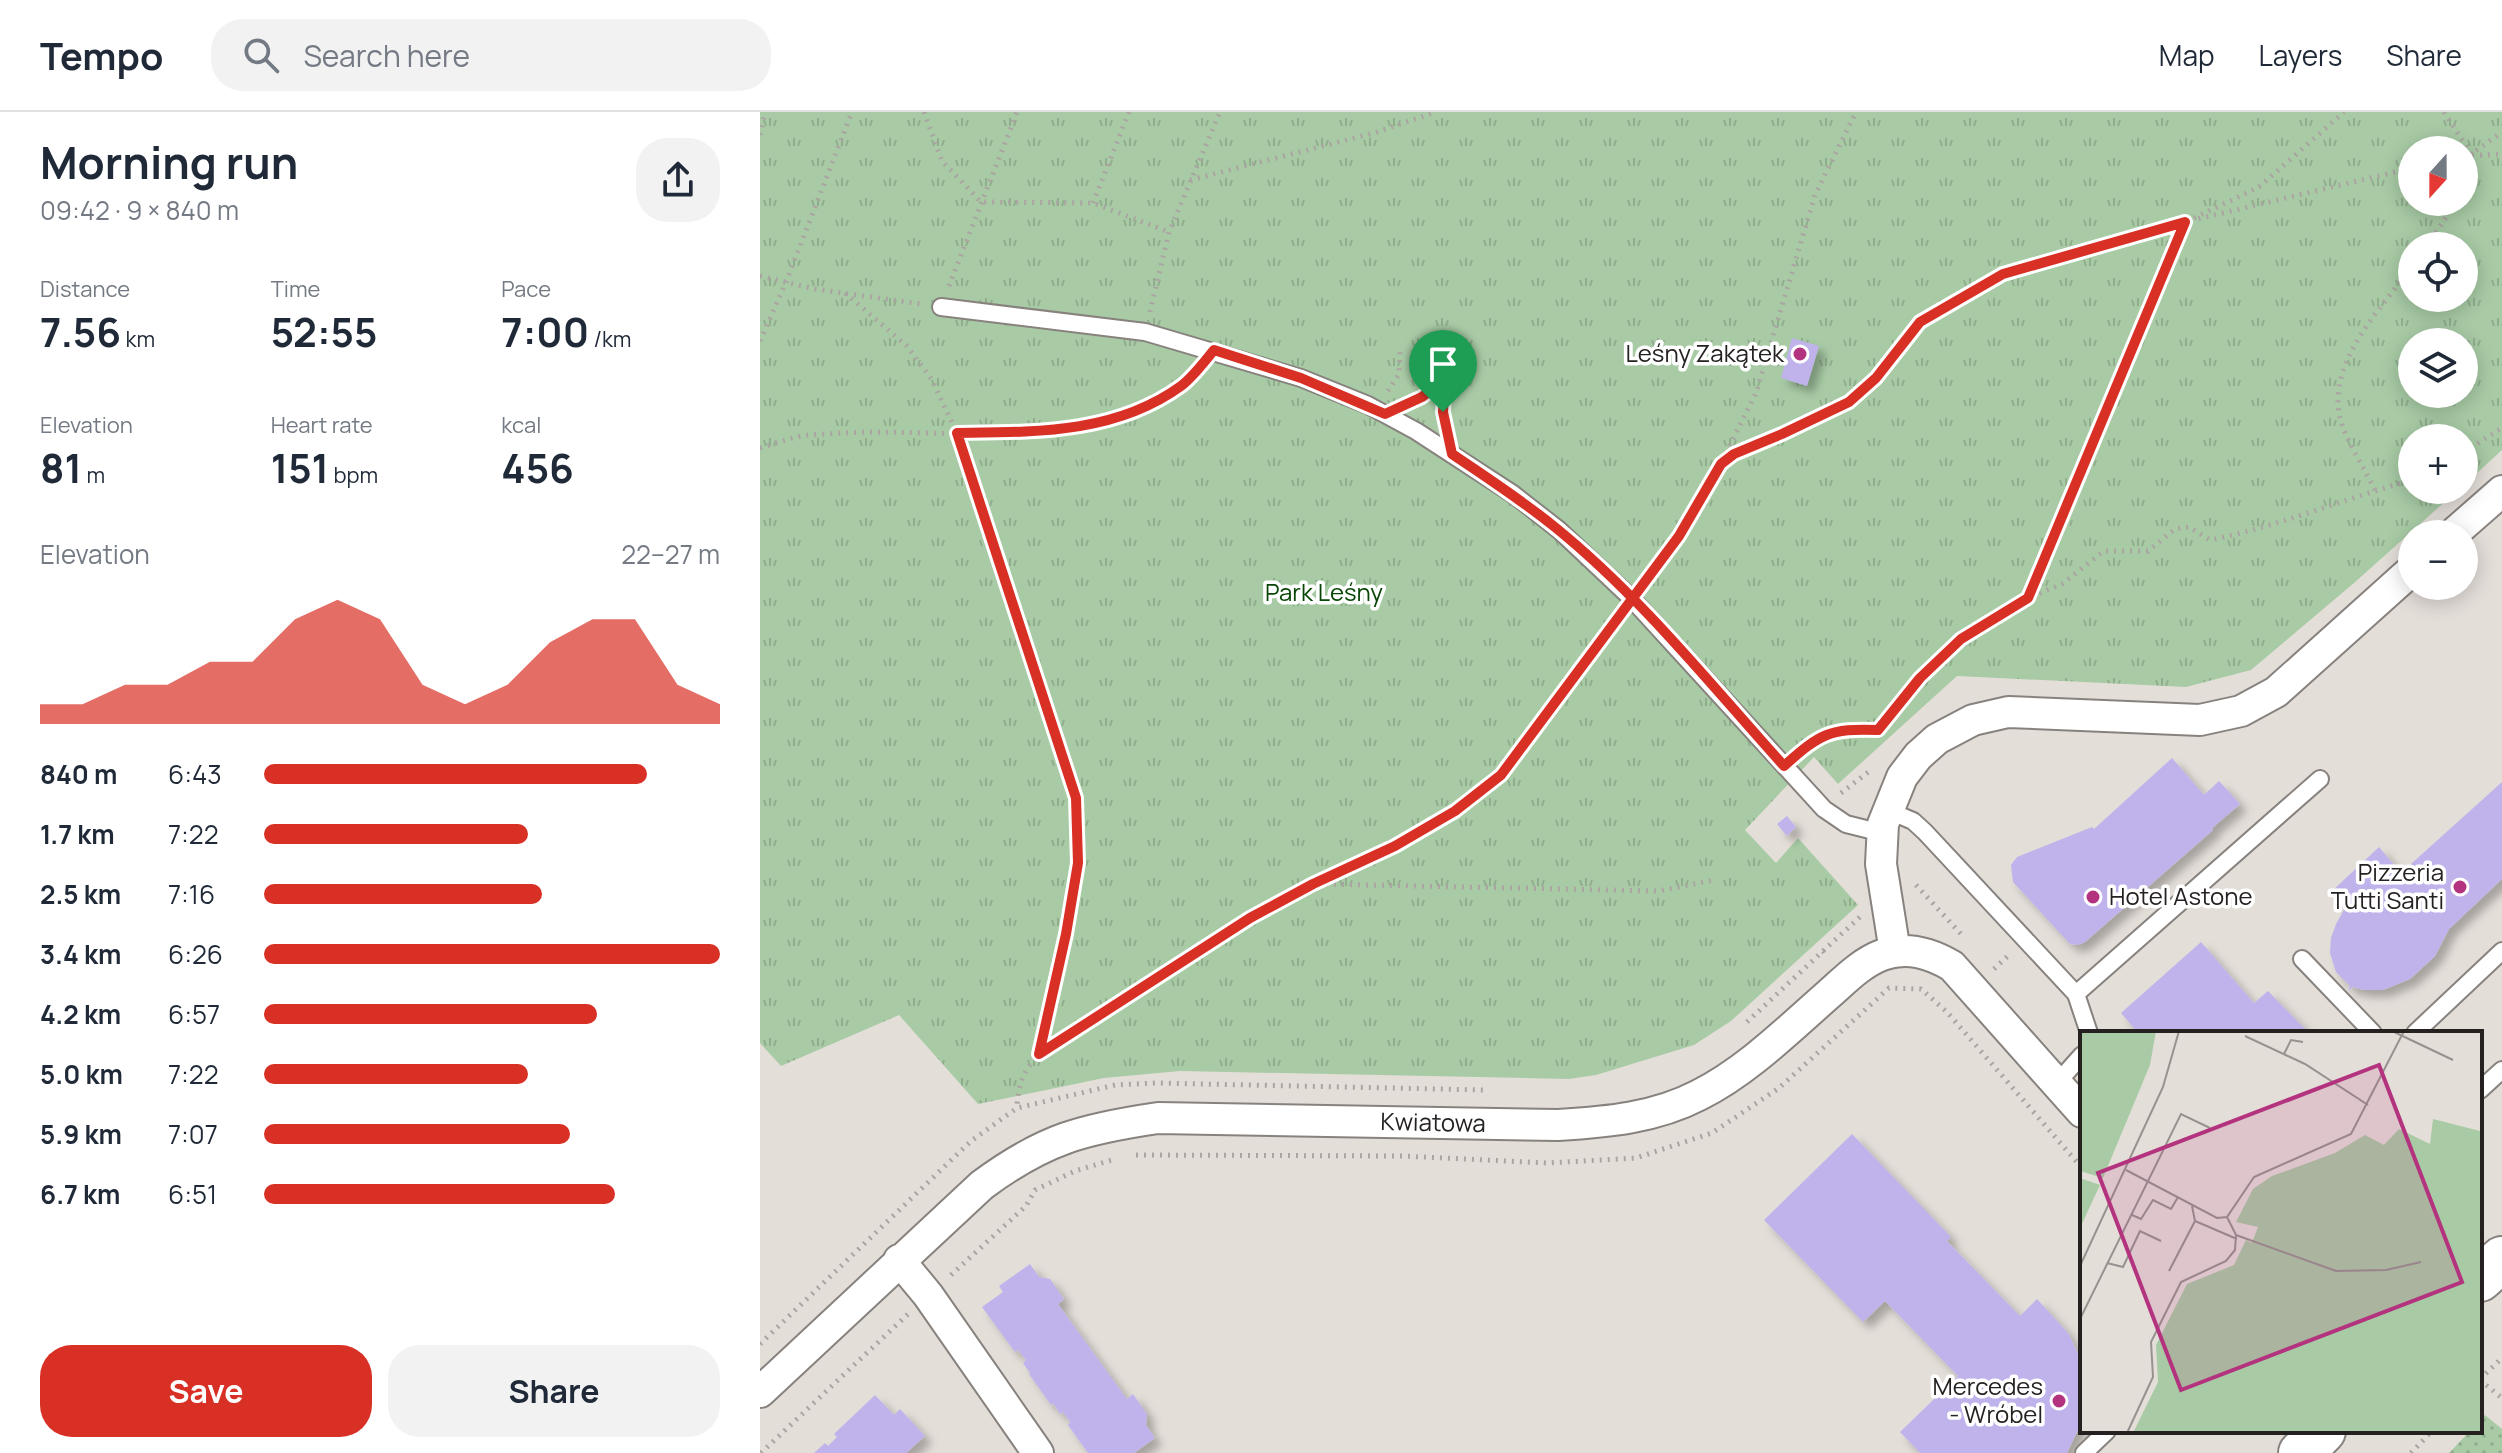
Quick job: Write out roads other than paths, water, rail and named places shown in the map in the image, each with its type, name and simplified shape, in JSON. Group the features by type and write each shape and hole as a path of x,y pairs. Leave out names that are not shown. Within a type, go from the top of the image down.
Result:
{"main road":[{"path":"2482,1277 2502,1259"},
{"path":"2301,1453 2321,1433"}],"street":[{"path":"2469,520 2502,491"},
{"path":"1895,952 1881,864 1884,822 1902,777 1929,745 1959,725 1985,716 2022,712 2200,720 2255,706 2276,692 2398,583"},
{"name":"Kwiatowa","path":"760,1392 982,1185 1016,1160 1053,1141 1104,1126 1158,1118 1558,1125 1615,1121 1668,1110 1702,1094 1740,1069 1867,962 1895,952 1932,954 1952,966 2080,1110"},
{"path":"899,1260 928,1295 1038,1453"}],"lane":[{"path":"941,307 1145,332 1214,350 1301,378 1368,405 1452,454 1513,494 1559,530 1631,598 1834,817 1853,827 1913,821 2076,994 2088,1031"},
{"path":"2076,994 2320,779"},
{"path":"2417,1031 2502,951"},
{"path":"2302,959 2371,1031"},
{"path":"2057,1083 2080,1057"},
{"path":"2482,1088 2502,1070"},
{"path":"2084,1453 2105,1433"}],"place":[{"name":"Leśny Zakątek","path":"1800,354"},
{"name":"Pizzeria Tutti Santi","path":"2460,887"},
{"name":"Hotel Astone","path":"2093,897"},
{"name":"Mercedes - Wróbel","path":"2059,1401"}],"park label":[{"name":"Park Leśny","path":"1324,593"}]}
